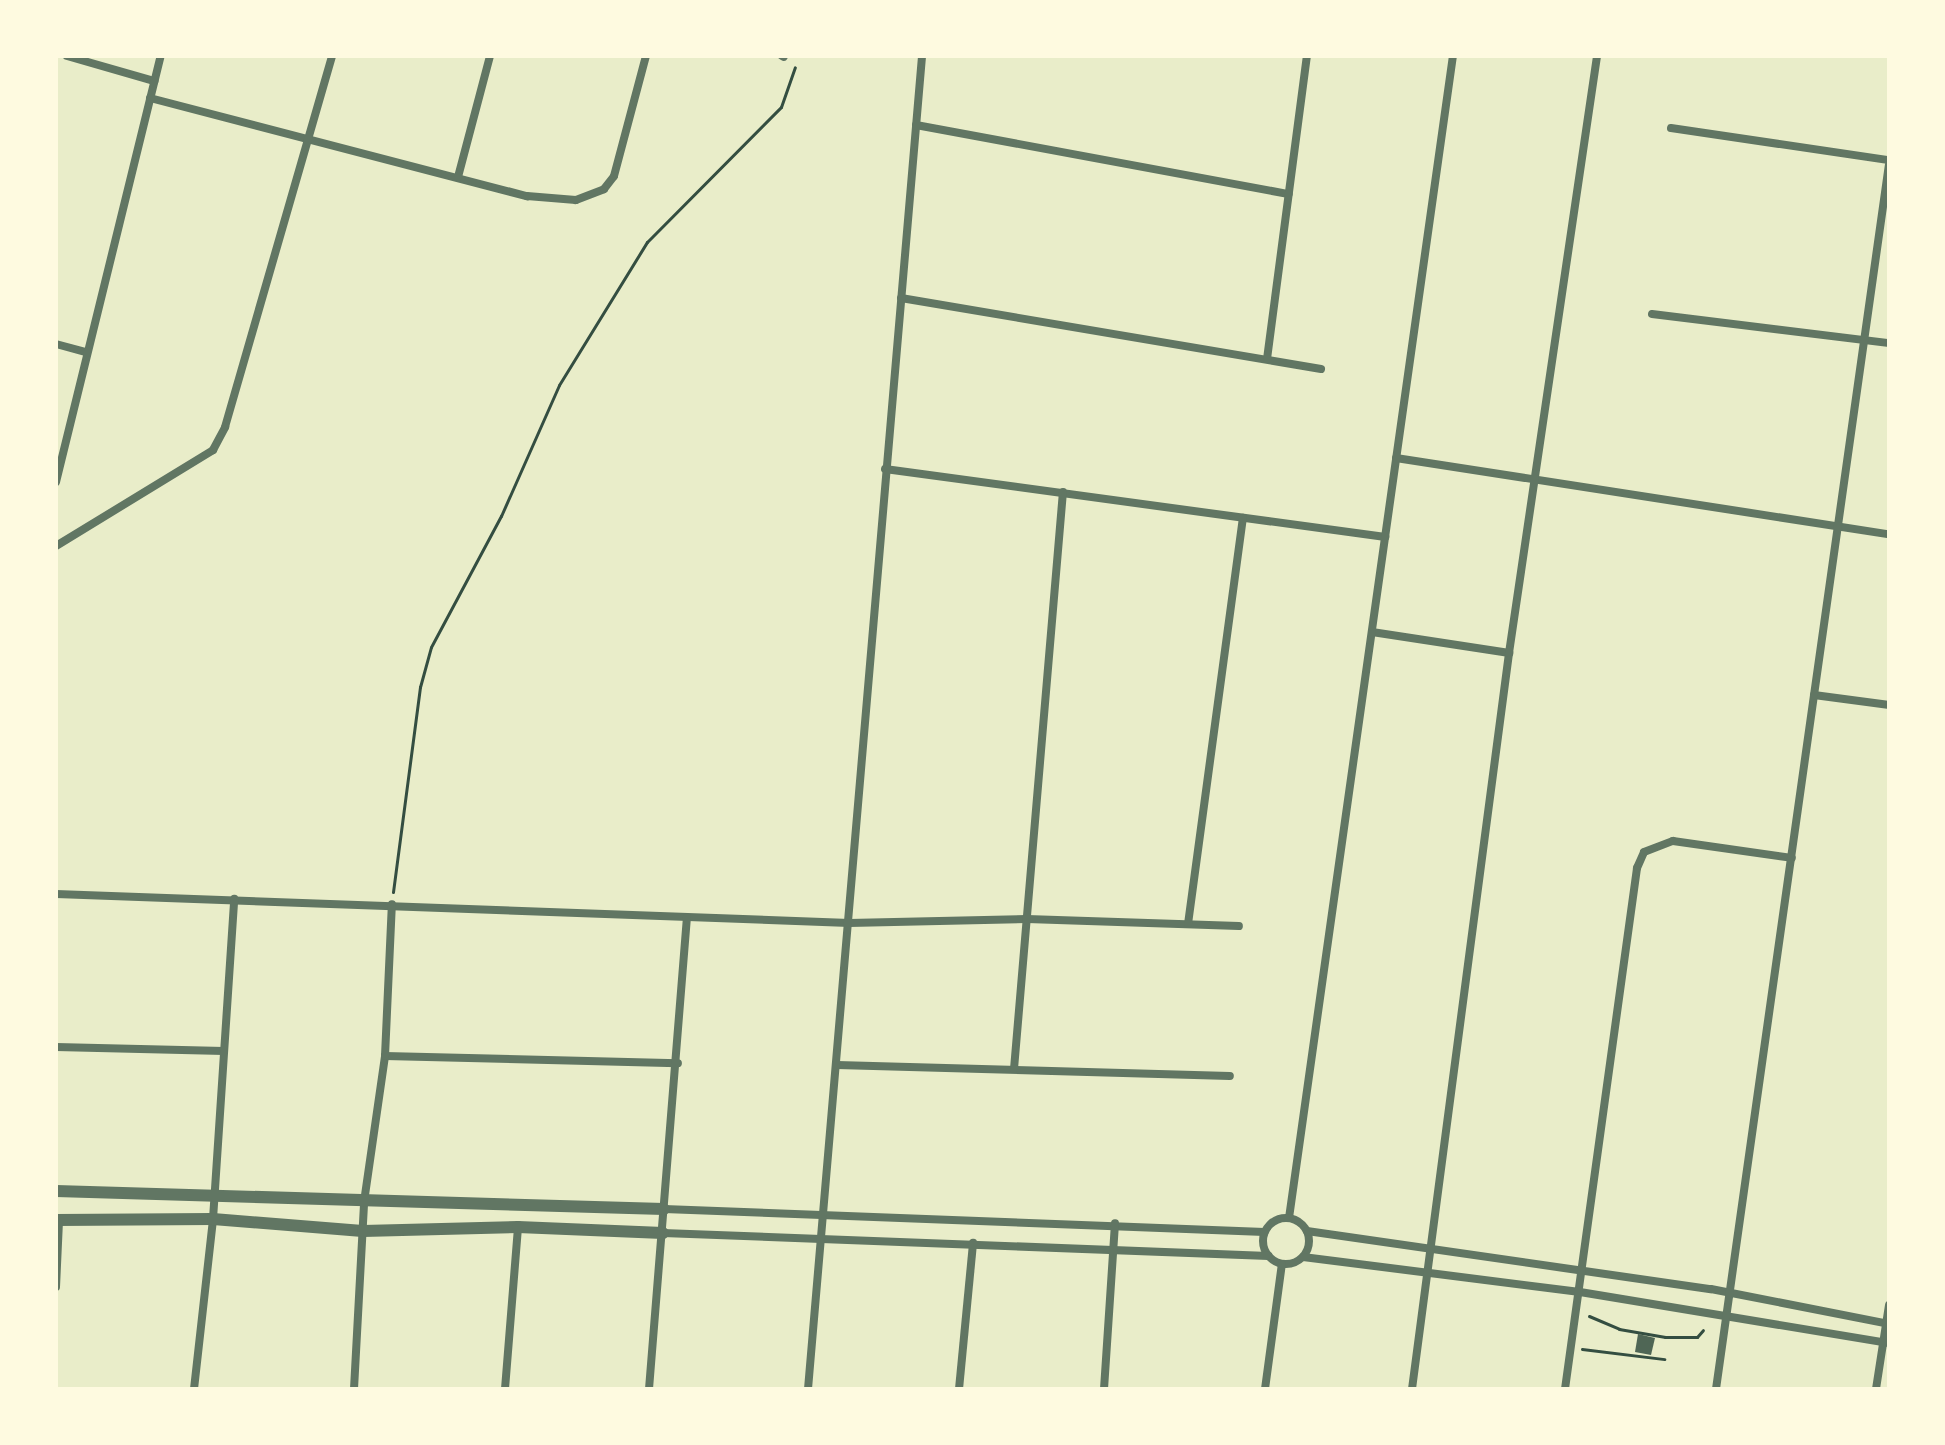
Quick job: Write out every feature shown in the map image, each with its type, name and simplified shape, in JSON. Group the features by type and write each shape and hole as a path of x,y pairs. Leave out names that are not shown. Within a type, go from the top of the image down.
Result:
{"street":[{"path":"67,56 154,81"},
{"path":"56,482 161,56"},
{"path":"56,546 213,450 225,427 332,56"},
{"path":"458,177 490,56"},
{"path":"150,98 311,137 527,196 576,200 604,189 614,176 646,56"},
{"path":"808,1389 922,56"},
{"path":"1267,359 1307,56"},
{"path":"1289,1218 1453,56"},
{"path":"1412,1389 1509,653 1538,483 1597,56"},
{"path":"916,125 1289,194"},
{"path":"1671,128 1889,163 1867,339 1837,528 1716,1389"},
{"path":"901,298 1321,369"},
{"path":"1652,314 1889,343"},
{"path":"56,344 86,352"},
{"path":"1396,458 1538,483 1889,534"},
{"path":"885,469 1385,537"},
{"path":"1014,1069 1063,492"},
{"path":"1188,924 1243,518"},
{"path":"1372,632 1509,653"},
{"path":"1814,695 1889,705"},
{"path":"1565,1389 1637,868 1644,852 1673,841 1792,858"},
{"path":"56,894 849,923 1027,919 1239,926"},
{"path":"194,1389 213,1219 234,899"},
{"path":"354,1389 364,1202 385,1056 392,904"},
{"path":"649,1389 678,1063 687,918"},
{"path":"56,1047 224,1051"},
{"path":"385,1056 678,1063"},
{"path":"837,1065 1230,1076"},
{"path":"56,1191 214,1193 364,1202 1115,1223 1265,1232"},
{"path":"1265,1232 1275,1221 1289,1218 1307,1231 1431,1247 1888,1324"},
{"path":"56,1287 57,1220 213,1219 363,1231 518,1227 973,1243 1269,1256 1282,1264"},
{"path":"1104,1389 1115,1223"},
{"path":"505,1389 518,1227"},
{"path":"1303,1257 1309,1247 1307,1231"},
{"path":"1265,1232 1269,1256"},
{"path":"959,1389 973,1243"},
{"path":"1282,1264 1303,1257 1580,1292 1886,1343"},
{"path":"1265,1389 1282,1264"},
{"path":"1876,1389 1886,1343 1889,1305"}],"path":[{"path":"392,904 420,687 431,647 501,516 559,385 647,242 781,107 798,58"},
{"path":"1577,1306 1593,1319 1619,1329 1665,1337 1697,1337 1703,1330"},
{"path":"1571,1348 1664,1359"}],"building":[{"path":"1638,1334 1655,1338 1651,1355 1635,1352"}]}
